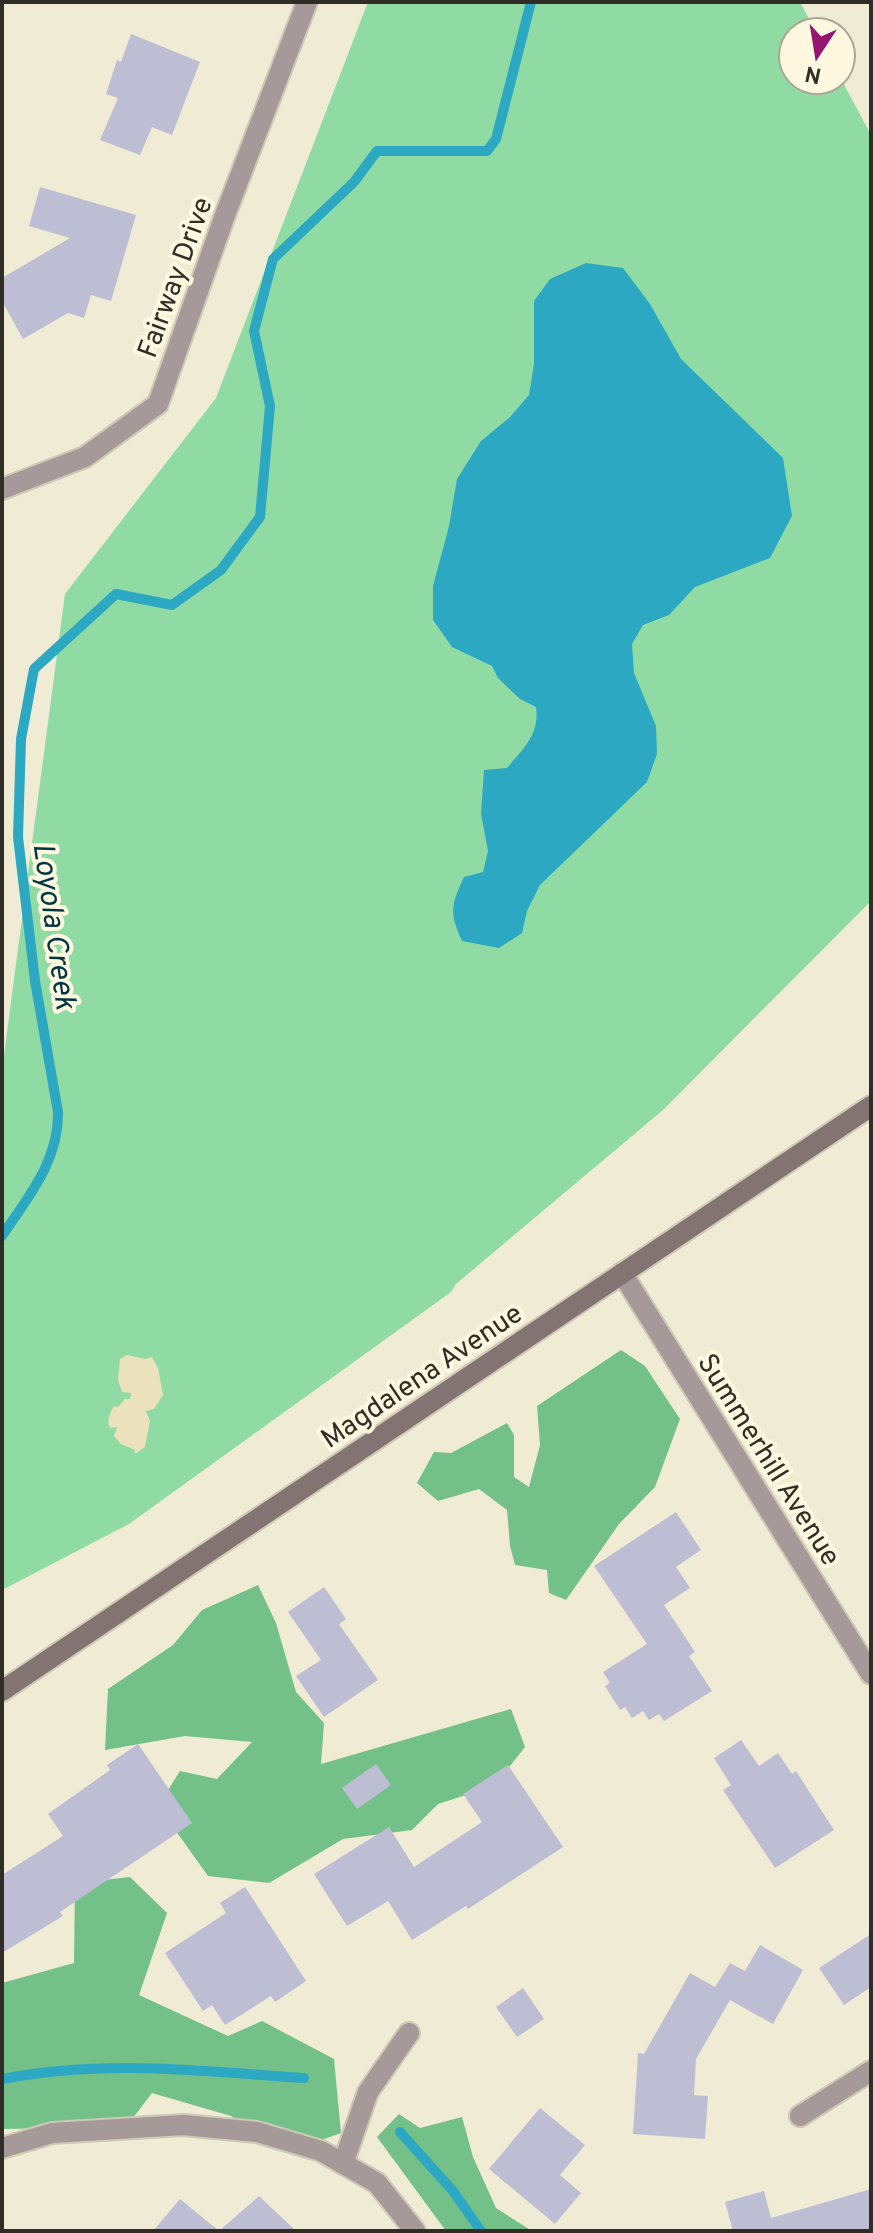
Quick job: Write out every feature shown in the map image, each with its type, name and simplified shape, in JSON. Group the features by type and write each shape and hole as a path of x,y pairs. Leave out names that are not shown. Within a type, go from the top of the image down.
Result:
{"main road":[{"name":"Magdalena Avenue","path":"2,1691 871,1106"}],"street":[{"name":"Fairway Drive","path":"2,489 85,457 158,404 225,215 307,2"},
{"name":"Summerhill Avenue","path":"622,1273 871,1674"},
{"path":"343,2164 368,2092 409,2033"},
{"path":"800,2116 871,2071"},
{"path":"2,2148 52,2133 183,2125 257,2132 321,2151 377,2183 415,2231"}],"green space":[{"path":"368,2 800,2 807,16 777,16 777,96 850,96 871,135 871,901 663,1110 456,1284 451,1292 129,1524 2,1590 2,1070 65,594 216,398"},
{"path":"621,1350 645,1366 680,1419 655,1487 619,1524 566,1600 549,1593 547,1570 515,1565 507,1510 479,1489 438,1501 417,1483 434,1452 451,1453 507,1423 514,1435 514,1477 529,1487 540,1445 537,1406"},
{"path":"258,1585 276,1623 296,1692 324,1723 321,1764 511,1709 525,1747 494,1786 438,1804 412,1830 343,1839 269,1883 208,1876 158,1806 180,1771 217,1779 252,1742 185,1736 105,1750 108,1689 173,1645 202,1610"},
{"path":"130,1877 167,1913 139,1995 228,2036 262,2021 334,2059 341,2133 285,2153 231,2116 152,2093 126,2127 2,2129 2,1983 74,1963 75,1883"},
{"path":"399,2114 420,2128 462,2117 473,2157 496,2208 532,2231 446,2231 377,2137"}],"sand":[{"path":"127,1355 145,1359 152,1357 158,1368 163,1395 154,1409 146,1411 150,1421 145,1447 135,1454 135,1450 121,1444 114,1436 117,1427 110,1428 108,1422 114,1406 118,1407 125,1399 130,1399 131,1393 122,1392 118,1380 120,1359"}],"water":[{"path":"586,263 623,268 650,304 681,359 783,458 792,516 770,558 695,587 669,615 643,625 632,644 634,673 656,726 657,754 647,782 540,885 527,911 522,933 499,948 462,941 453,915 454,902 464,877 483,872 488,851 481,814 484,770 507,768 519,754 533,733 536,707 520,699 498,678 492,666 452,647 433,620 433,586 449,526 457,479 481,441 510,417 529,395 534,364 534,301 550,279"}],"building":[{"path":"131,34 200,62 172,135 152,127 140,155 100,140 118,98 106,94 117,60 121,62"},
{"path":"40,187 136,215 111,301 91,295 84,318 68,313 23,339 2,301 2,278 70,238 29,226"},
{"path":"676,1512 701,1550 676,1567 690,1588 664,1605 695,1652 689,1656 712,1691 664,1721 659,1714 649,1720 643,1711 632,1718 625,1707 620,1710 605,1686 610,1683 603,1672 647,1644 594,1566"},
{"path":"324,1587 346,1619 339,1624 378,1680 324,1717 296,1676 321,1660 288,1612"},
{"path":"741,1740 759,1766 778,1753 792,1774 796,1771 834,1830 775,1868 723,1790 731,1785 714,1758"},
{"path":"138,1744 192,1823 60,1912 63,1916 2,1953 2,1875 63,1836 48,1814 110,1770 107,1765"},
{"path":"376,1764 391,1785 357,1809 342,1788"},
{"path":"508,1765 563,1847 468,1909 466,1906 412,1940 388,1901 347,1926 314,1874 389,1827 414,1867 482,1822 463,1794"},
{"path":"245,1887 306,1981 275,2002 271,1996 225,2025 212,2005 203,2011 165,1953 226,1913 220,1903"},
{"path":"871,1934 871,1987 844,2005 819,1968"},
{"path":"760,1945 803,1970 773,2024 730,2000 696,2059 694,2095 708,2096 705,2139 633,2134 638,2053 644,2054 690,1973 715,1987 730,1963 745,1971"},
{"path":"523,1988 544,2019 517,2037 496,2007"},
{"path":"540,2108 585,2145 560,2175 581,2193 555,2224 489,2169"},
{"path":"871,2189 871,2231 733,2231 725,2202 764,2191 771,2218"},
{"path":"259,2196 296,2231 219,2231"},
{"path":"180,2199 219,2231 153,2231"}],"waterway":[{"name":"Loyola Creek","path":"2,1236 40,1178 57,1130 58,1112 35,981 18,837 21,739 34,669 116,594 172,605 221,570 260,517 270,406 254,331 273,259 354,182 377,151 487,151 496,139 531,2"},
{"path":"2,2079 78,2069 116,2068 304,2078"},
{"path":"400,2132 453,2191 481,2231"}]}
